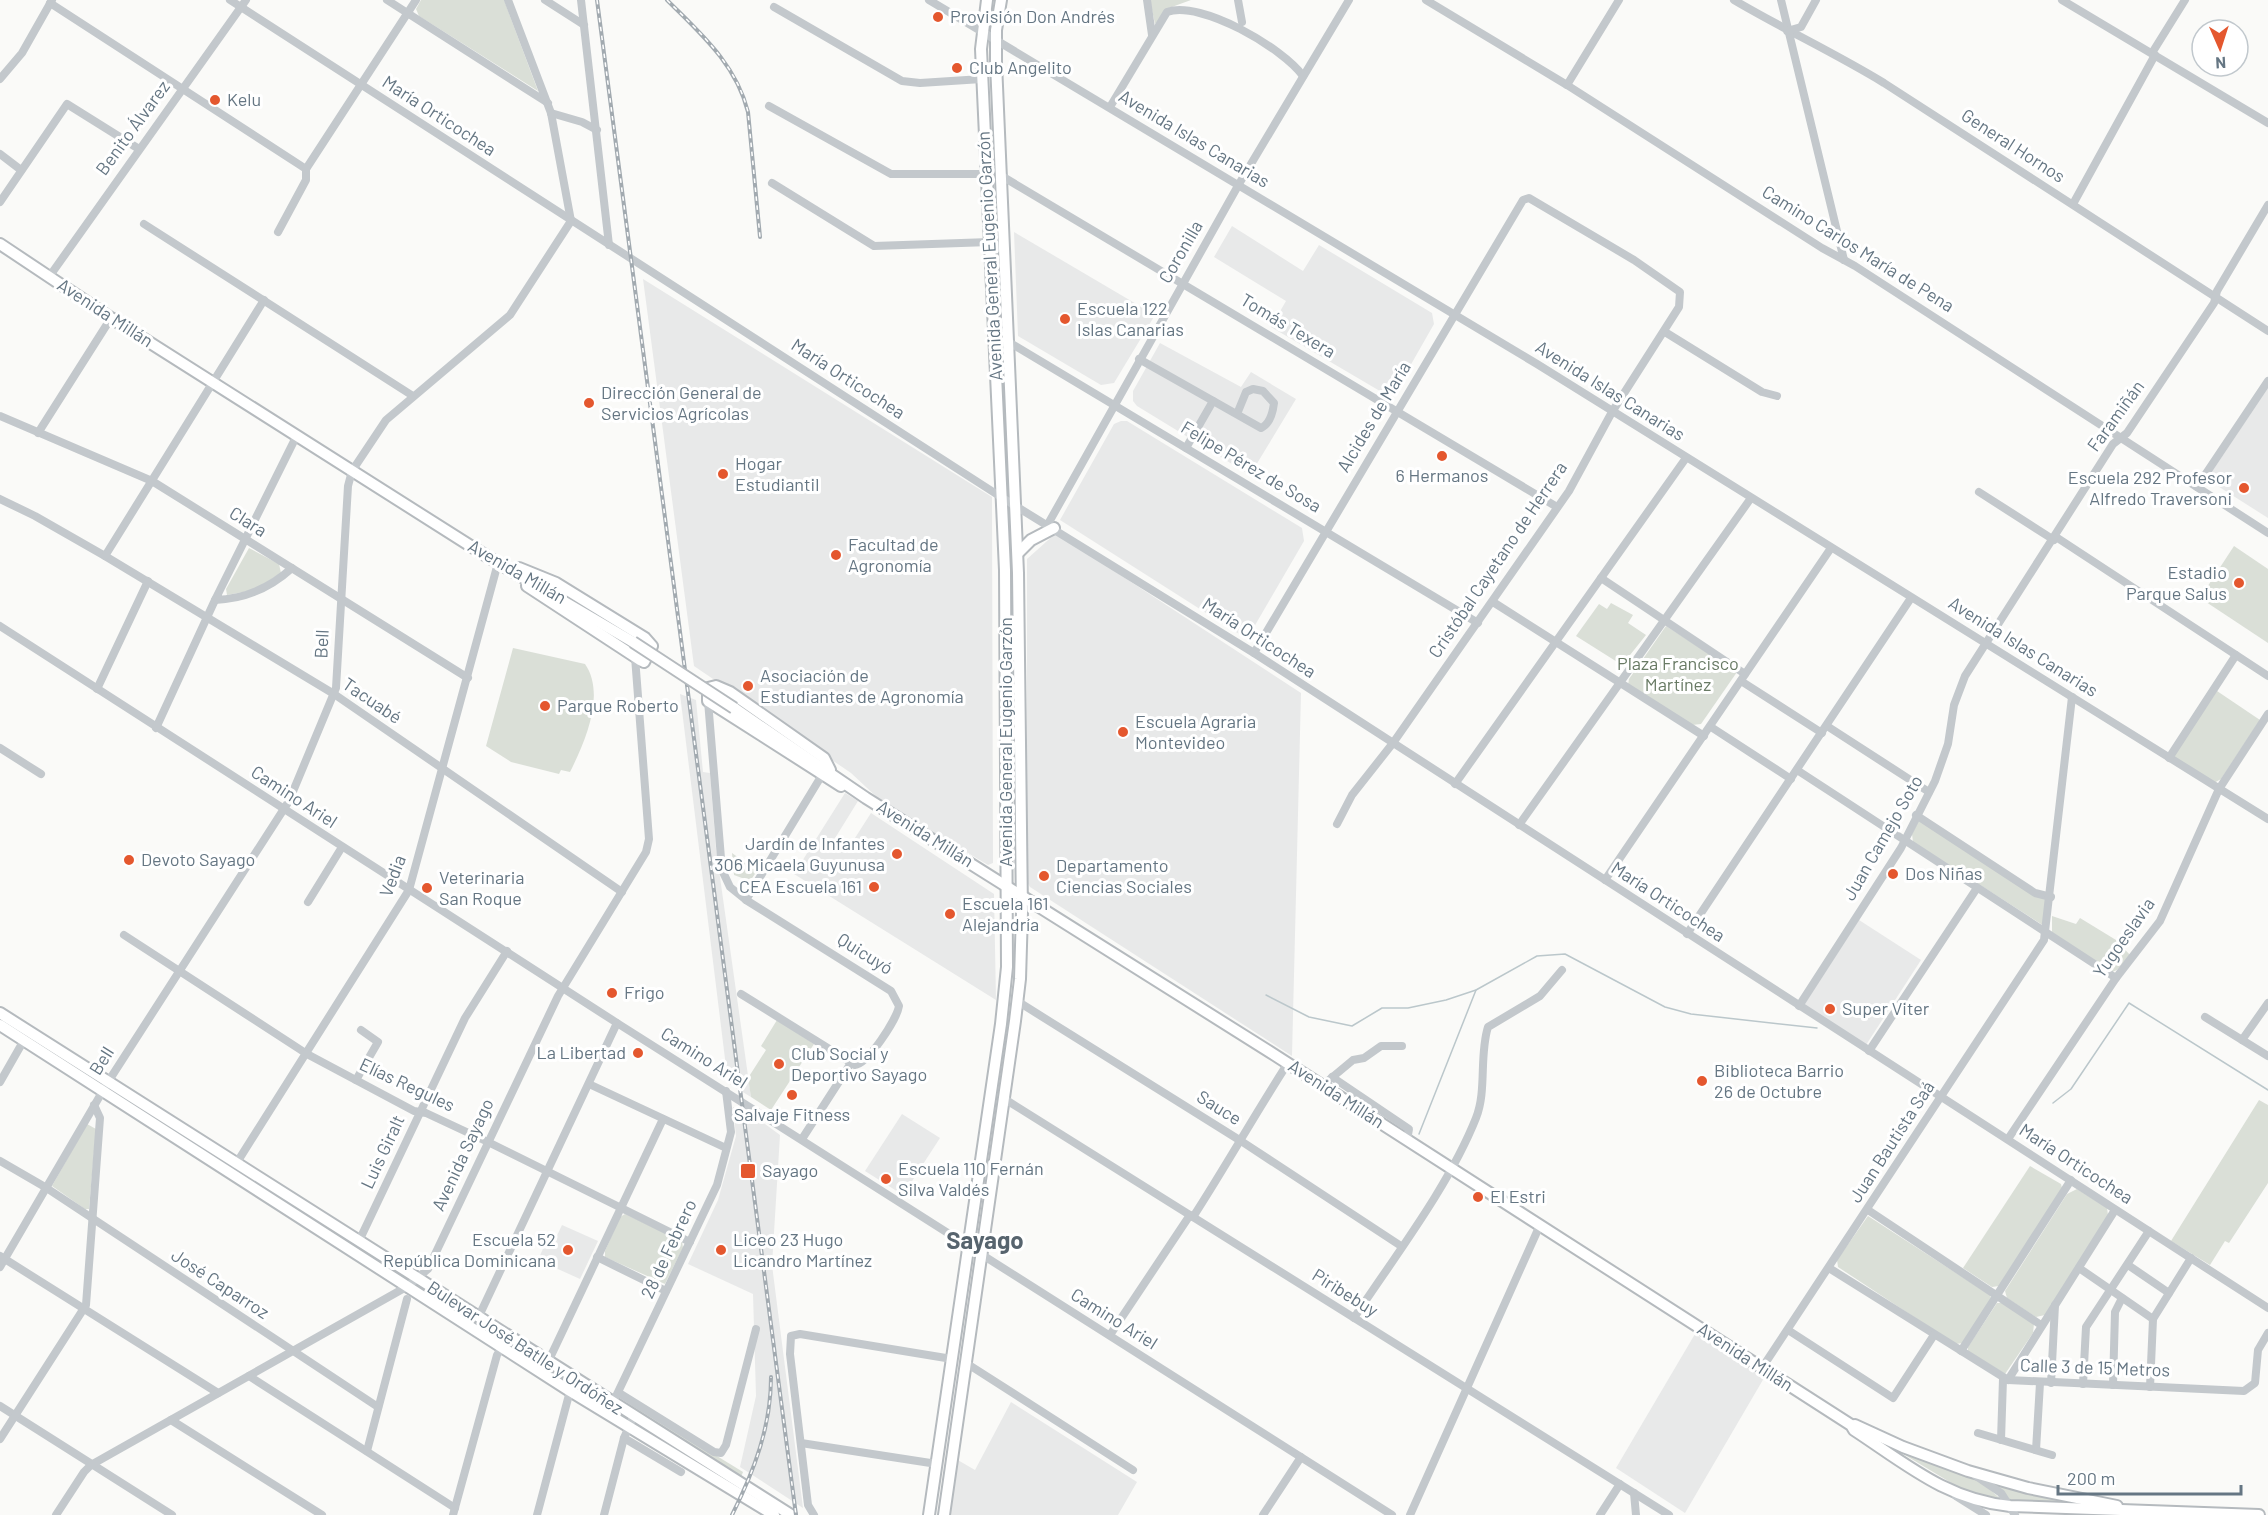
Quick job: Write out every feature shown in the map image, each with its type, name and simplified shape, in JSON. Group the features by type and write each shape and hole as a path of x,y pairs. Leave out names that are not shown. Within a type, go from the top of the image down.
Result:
{"main road":[{"name":"Avenida General Eugenio Garzón","path":"929,1515 1005,999 1007,885 1005,570 982,79 982,31 987,0"},
{"name":"Avenida General Eugenio Garzón","path":"944,1515 1017,1001 1021,893 1018,553 1000,175 996,38 1001,0"},
{"name":"Avenida Millán","path":"0,244 111,318 496,562 633,642 734,708 826,774 1021,893 1323,1085 1851,1425 1854,1430 1948,1491"},
{"path":"1018,553 1031,540 1051,526"},
{"path":"496,562 556,584 645,638 652,649 639,660 513,577 496,562"},
{"path":"712,686 730,692 824,758 826,774 708,701 707,692 712,686"},
{"name":"Bulevar José Batlle y Ordóñez","path":"0,1013 45,1048 502,1347 570,1391 611,1409"},
{"name":"Bulevar José Batlle y Ordóñez","path":"0,1025 24,1040 45,1048"},
{"name":"Bulevar José Batlle y Ordóñez","path":"106,1087 236,1164 479,1316 548,1362 611,1409 791,1515"},
{"name":"Bulevar José Batlle y Ordóñez","path":"631,1421 774,1515"},
{"name":"Avenida Millán","path":"1851,1425 1858,1425 1903,1447 1968,1471"},
{"path":"1968,1471 2028,1488 2120,1508 2259,1515"},
{"path":"1948,1491 1982,1503 2013,1510 2120,1508"}],"street":[{"name":"María Orticochea","path":"230,0 243,4 362,86 571,221 1001,497 1254,653 2268,1308"},
{"path":"387,0 548,103"},
{"path":"278,232 306,180 306,169 416,0"},
{"path":"508,0 548,103 571,221"},
{"path":"545,0 584,25"},
{"path":"580,0 609,245"},
{"name":"Avenida Islas Canarias","path":"929,0 1455,314 2268,819"},
{"path":"1147,0 1152,35"},
{"path":"1238,0 1242,22"},
{"name":"Coronilla","path":"1051,526 1113,404 1239,184 1349,0"},
{"name":"Camino Carlos María de Pena","path":"1426,0 1567,85 1844,260 2268,533"},
{"path":"1567,85 1619,0"},
{"name":"General Hornos","path":"1734,0 1787,32 1842,58 2268,331"},
{"path":"1781,0 1844,260"},
{"path":"1787,32 1801,27 1816,0"},
{"path":"2062,0 2268,123"},
{"path":"2073,204 2185,0"},
{"path":"0,79 22,53 51,2 306,169"},
{"path":"1110,107 1152,35 1174,7 1196,2"},
{"name":"Benito Álvarez","path":"49,277 243,4"},
{"path":"1209,4 1242,22 1284,52 1304,75"},
{"path":"774,7 908,83 982,79"},
{"path":"0,202 67,104 139,149"},
{"path":"769,106 891,174 987,174"},
{"path":"582,122 595,112"},
{"path":"550,113 582,122 597,130"},
{"path":"0,154 21,170"},
{"name":"Tomás Texera","path":"1000,175 1398,410 1557,507"},
{"path":"772,183 874,246 990,242"},
{"name":"Cristóbal Cayetano de Herrera","path":"1337,824 1352,795 1393,743 1557,507 1612,412 1665,332 1681,302 1678,290 1588,232 1529,198 1525,199"},
{"name":"Alcides de María","path":"1254,653 1525,199"},
{"name":"Faramiñán","path":"1985,644 2055,538 2113,444 2127,433 2216,297 2217,291 2268,205"},
{"name":"Bell","path":"0,1267 2,1257 94,1105 284,810 334,694 348,486 352,471 382,424 510,315 571,221"},
{"path":"144,224 413,396"},
{"path":"105,556 264,300"},
{"path":"38,433 111,318"},
{"path":"1665,332 1762,392 1777,396"},
{"name":"Felipe Pérez de Sosa","path":"1007,341 1478,623"},
{"path":"1139,359 1261,428 1265,426 1274,410 1274,402 1263,392 1252,389 1246,392 1237,414"},
{"path":"2197,487 2268,381"},
{"path":"1186,448 1214,401"},
{"name":"Clara","path":"0,416 152,481 468,678"},
{"path":"156,728 215,600 297,435"},
{"path":"1455,784 1686,458"},
{"path":"1979,492 2055,538 2268,676"},
{"path":"1519,825 1666,621 1751,498"},
{"name":"Tacuabé","path":"0,500 105,556 334,694 622,892"},
{"path":"1605,880 1831,548"},
{"name":"Vedia","path":"236,1164 409,890 468,678 496,562"},
{"path":"215,600 254,593 271,585 292,568"},
{"path":"1601,578 1666,621 1743,677 1824,730 1929,792"},
{"path":"97,689 148,582"},
{"path":"1687,934 1911,598"},
{"path":"1493,602 1704,736"},
{"name":"Camino Ariel","path":"0,626 409,890 563,986 617,1023 1392,1515"},
{"name":"Juan Camejo Soto","path":"1799,1006 1905,841 1940,771 1957,695 1965,676 1985,644"},
{"path":"2169,758 2236,655"},
{"name":"Avenida Sayago","path":"56,1515 91,1465 408,1286 428,1269 563,986 644,857 649,839 639,660"},
{"name":"Juan Bautista Saá","path":"1762,1368 2040,948 2046,932 2051,897 2072,697"},
{"name":"Quicuyó","path":"708,701 725,879 734,892 896,996 898,1012 872,1052 864,1063 851,1064 802,1139"},
{"name":"Yugoeslavia","path":"2008,1139 2116,978 2160,921 2219,789 2268,714"},
{"path":"1711,727 1791,779"},
{"path":"0,748 41,774"},
{"path":"1797,770 2116,978"},
{"path":"746,900 826,774"},
{"path":"1916,815 2035,893 2051,897"},
{"path":"308,902 342,847"},
{"path":"1869,1051 1977,888"},
{"name":"Elías Regules","path":"124,935 307,1054 420,1112 488,1142 690,1242"},
{"name":"Luis Giralt","path":"359,1241 465,1018 507,951"},
{"path":"1354,1318 1452,1168 1479,1111 1483,1048 1488,1027 1540,996 1562,970"},
{"path":"741,994 851,1064"},
{"name":"Sauce","path":"1017,1001 1241,1141 1401,1246"},
{"path":"2242,1040 2268,1003"},
{"path":"2205,1017 2268,1056"},
{"path":"479,1316 617,1023"},
{"path":"356,1080 378,1042 362,1030"},
{"path":"0,1082 24,1040"},
{"path":"1323,1085 1353,1060 1364,1058 1382,1046 1402,1046"},
{"path":"1110,1335 1241,1141 1246,1127 1288,1063"},
{"path":"1332,1077 1409,1129 1407,1140"},
{"path":"589,1084 726,1149"},
{"name":"28 de Febrero","path":"611,1409 717,1185 730,1132 726,1091"},
{"name":"Piribebuy","path":"1003,1098 1669,1515"},
{"path":"0,1439 84,1309 87,1299 100,1118 94,1105"},
{"path":"548,1362 663,1119"},
{"name":"José Caparroz","path":"0,1161 45,1187 378,1407"},
{"path":"1961,1351 2071,1180"},
{"path":"1868,1210 2041,1325"},
{"path":"2001,1440 2006,1380 2115,1210"},
{"path":"1410,1515 1540,1225"},
{"path":"2083,1384 2086,1327 2149,1231"},
{"path":"2,1257 219,1393"},
{"path":"597,1257 666,1291"},
{"path":"2150,1387 2153,1319 2191,1258"},
{"path":"2128,1265 2169,1293"},
{"name":"Calle 3 de 15 Metros","path":"1829,1268 2006,1380 2248,1390 2255,1383 2258,1350 2268,1333"},
{"path":"2079,1268 2153,1319"},
{"path":"2113,1385 2115,1312 2122,1298"},
{"path":"367,1451 407,1299"},
{"path":"2051,1383 2055,1305"},
{"name":"Bulevar José Batlle y Ordóñez","path":"620,1393 714,1452 725,1450 756,1329"},
{"path":"1788,1330 1893,1398 1934,1335"},
{"path":"814,1515 808,1505 790,1354 791,1336 800,1334 952,1359"},
{"path":"249,1376 367,1451 454,1511 497,1355 502,1347"},
{"path":"966,1363 1133,1470"},
{"path":"2036,1450 2040,1383"},
{"path":"537,1515 570,1391"},
{"path":"0,1406 172,1515"},
{"path":"171,1420 322,1515"},
{"path":"604,1515 624,1438 631,1421"},
{"path":"1978,1433 2052,1455"},
{"name":"Bulevar José Batlle y Ordóñez","path":"624,1438 681,1472"},
{"path":"801,1443 937,1464"},
{"path":"1263,1515 1301,1457"},
{"name":"Avenida Millán","path":"1968,1471 2001,1493 2013,1510"},
{"path":"1599,1515 1620,1484"},
{"name":"Avenida Millán","path":"1948,1491 1986,1515"},
{"path":"1634,1493 1636,1515"}],"shaded area":[{"path":"1232,226 1303,271 1319,245 1432,313 1434,324 1397,389 1385,394 1271,327 1286,301 1214,257"},
{"name":"Escuela 122 Islas Canarias","path":"1014,232 1155,315 1114,383 1101,385 1018,336"},
{"name":"Facultad de Agronomía","path":"643,279 992,497 993,863 988,865 881,801 851,773 694,666"},
{"path":"1160,343 1241,387 1251,372 1296,399 1250,475 1137,406 1133,401 1133,391"},
{"path":"2268,388 2268,518 2213,483 2211,473"},
{"path":"1127,421 1302,528 1304,541 1247,639 1060,520 1114,424"},
{"path":"1056,533 1301,693 1292,1056 1030,887 1027,882 1027,559"},
{"path":"680,694 696,700 703,772 710,773 716,849 751,1097 728,1083"},
{"path":"845,793 858,801 832,843 846,852 871,813 994,894 996,1000 794,874"},
{"path":"1859,920 1921,960 1866,1045 1804,1005"},
{"path":"733,1107 742,1107 780,1135 772,1265 803,1508 740,1467 756,1396 753,1294 688,1264 718,1200 736,1136"},
{"path":"902,1114 940,1138 903,1195 865,1171"},
{"name":"Escuela 52 República Dominicana","path":"562,1225 598,1241 580,1279 538,1260 546,1242 553,1244"},
{"path":"1695,1334 1764,1378 1685,1513 1616,1468"},
{"path":"1011,1402 1137,1482 1118,1515 950,1515 956,1459 975,1470"}],"green space":[{"path":"421,0 504,0 538,91 419,16 416,9"},
{"path":"1150,0 1191,0 1169,8 1155,24"},
{"name":"Estadio Parque Salus","path":"2234,546 2268,569 2268,643 2200,598"},
{"path":"249,548 279,564 281,573 254,590 227,595 226,589"},
{"path":"1611,603 1633,615 1628,623 1646,635 1622,665 1576,636 1599,604 1607,609"},
{"name":"Plaza Francisco Martínez","path":"1666,626 1737,672 1701,724 1692,725 1628,685 1629,679"},
{"name":"Parque Roberto","path":"513,648 585,664 591,676 594,689 591,718 582,747 570,772 561,770 559,774 511,762 486,746"},
{"path":"2217,691 2260,720 2221,779 2214,783 2175,759 2174,755"},
{"path":"1919,820 2047,900 2044,926 1913,842 1912,834"},
{"path":"732,853 757,871 750,881 734,875"},
{"path":"2052,916 2076,924 2080,918 2116,940 2130,955 2117,970 2112,972 2052,932"},
{"name":"Club Social y Deportivo Sayago","path":"777,1020 814,1044 771,1110 751,1097 748,1078 766,1050 761,1046"},
{"path":"2259,1100 2268,1105 2268,1183 2229,1243 2225,1241 2210,1265 2171,1241"},
{"path":"131,1103 149,1113 377,1258 356,1249"},
{"path":"87,1124 96,1129 89,1209 85,1209 52,1186"},
{"path":"2030,1166 2061,1184 2062,1188 1999,1286 1992,1287 1963,1268"},
{"path":"2077,1189 2107,1208 2108,1215 2045,1315 2036,1317 2007,1298 2005,1291 2067,1194"},
{"path":"625,1214 682,1241 683,1248 665,1284 605,1257 605,1251 620,1217"},
{"path":"1868,1216 1990,1295 1991,1298 1964,1343 1955,1344 1838,1267 1837,1260"},
{"path":"425,1292 469,1315 605,1403 572,1387"},
{"path":"1997,1303 2004,1303 2034,1324 2033,1333 2005,1374 1968,1351 1968,1347"},
{"path":"629,1402 743,1472 741,1477 627,1407"},
{"path":"1885,1443 1979,1480 2004,1502 1968,1493"},
{"path":"1989,1480 2105,1506 2011,1502"}],"waterway":[{"path":"1266,995 1309,1017 1352,1026 1382,1008 1408,1008 1446,1000 1476,990 1537,956 1565,954 1665,1007 1691,1014 1817,1028"},
{"path":"1419,1134 1476,990"},
{"path":"2053,1103 2071,1089 2129,1003 2268,1090"}],"railway":[{"path":"597,0 796,1515"},
{"path":"667,0 716,51 735,79 742,95 748,112 760,237"},
{"path":"732,1515 760,1448 768,1413 771,1377"}],"place":[{"name":"Provisión Don Andrés","path":"938,17"},
{"name":"Club Angelito","path":"957,68"},
{"name":"Kelu","path":"215,100"},
{"name":"Escuela 122 Islas Canarias","path":"1065,319"},
{"name":"Dirección General de Servicios Agrícolas","path":"589,403"},
{"name":"6 Hermanos","path":"1442,456"},
{"name":"Hogar Estudiantil","path":"723,474"},
{"name":"Escuela 292 Profesor Alfredo Traversoni","path":"2244,488"},
{"name":"Facultad de Agronomía","path":"836,555"},
{"name":"Estadio Parque Salus","path":"2239,583"},
{"name":"Asociación de Estudiantes de Agronomía","path":"748,686"},
{"name":"Parque Roberto","path":"545,706"},
{"name":"Escuela Agraria Montevideo","path":"1123,732"},
{"name":"Jardín de Infantes 306 Micaela Guyunusa","path":"897,854"},
{"name":"Devoto Sayago","path":"129,860"},
{"name":"Dos Niñas","path":"1893,874"},
{"name":"Departamento Ciencias Sociales","path":"1044,876"},
{"name":"CEA Escuela 161","path":"874,887"},
{"name":"Veterinaria San Roque","path":"427,888"},
{"name":"Escuela 161 Alejandría","path":"950,914"},
{"name":"Frigo","path":"612,993"},
{"name":"Super Viter","path":"1830,1009"},
{"name":"La Libertad","path":"638,1053"},
{"name":"Club Social y Deportivo Sayago","path":"779,1064"},
{"name":"Biblioteca Barrio 26 de Octubre","path":"1702,1081"},
{"name":"Salvaje Fitness","path":"792,1095"},
{"name":"Sayago","path":"748,1171"},
{"name":"Escuela 110 Fernán Silva Valdés","path":"886,1179"},
{"name":"El Estri","path":"1478,1197"},
{"name":"Escuela 52 República Dominicana","path":"568,1250"},
{"name":"Liceo 23 Hugo Licandro Martínez","path":"721,1250"}],"district":[{"name":"Sayago","path":"985,1241"}]}
